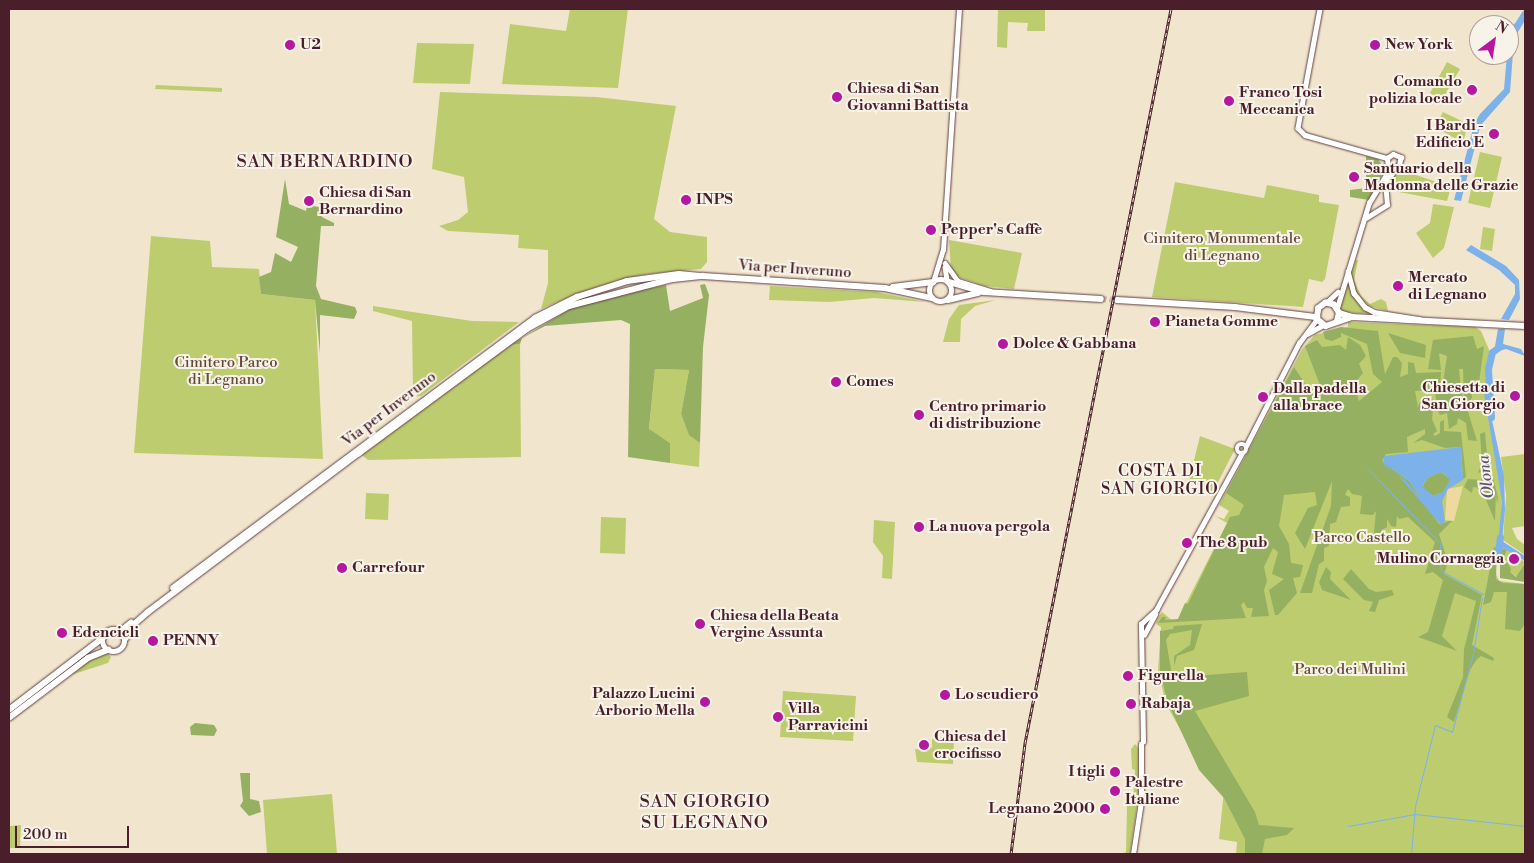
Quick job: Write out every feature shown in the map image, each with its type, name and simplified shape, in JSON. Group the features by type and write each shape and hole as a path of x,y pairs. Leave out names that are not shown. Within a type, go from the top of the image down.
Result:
{"main road":[{"name":"Via per Inveruno","path":"121,631 290,498 524,324 567,301 627,281 679,274 885,288 932,298 941,303 948,300"},
{"name":"Via per Inveruno","path":"126,638 132,626 148,612 527,329 569,306 599,296 673,279 702,276"},
{"name":"Via per Inveruno","path":"885,288 948,281"},
{"path":"984,292 948,300 948,281 984,292 1101,299"},
{"path":"932,298 933,282"},
{"path":"1117,300 1317,315"},
{"path":"1317,315 1326,303 1352,317"},
{"path":"1336,321 1338,310"},
{"path":"1317,315 1323,325 1352,317 1525,326"},
{"path":"9,718 88,658 108,650 119,651 126,638 121,631 109,630 103,638 11,708"},
{"path":"103,638 108,650"}],"street":[{"path":"948,281 943,250 959,9"},
{"path":"1320,9 1297,122 1299,130 1305,135 1387,158 1393,154 1401,157 1402,164 1386,183 1385,194 1388,203 1366,218"},
{"path":"1338,310 1342,284 1374,196 1388,166 1387,158"},
{"path":"1388,166 1396,169"},
{"path":"1374,196 1385,194"},
{"path":"1374,196 1374,205 1382,208"},
{"path":"933,282 943,250"},
{"path":"945,263 958,281 999,293"},
{"path":"1348,270 1354,293 1368,309 1425,320"},
{"path":"1326,303 1342,284"},
{"path":"1133,854 1141,802 1145,628 1152,619 1241,453 1246,451 1245,445 1317,315"},
{"path":"1304,336 1323,325"}],"green space":[{"path":"570,9 628,9 618,88 502,84 510,24 566,31"},
{"path":"998,9 1045,9 1045,31 1027,31 1028,23 1008,22 1007,48 997,47"},
{"path":"417,43 474,44 470,84 413,83"},
{"path":"1447,62 1460,69 1442,100 1430,93"},
{"path":"156,85 222,88 222,92 155,89"},
{"path":"440,92 596,97 676,106 654,219 670,232 707,237 707,262 701,269 649,274 616,281 576,294 541,309 548,283 548,250 518,248 519,235 448,231 439,226 458,220 468,212 464,177 432,169"},
{"path":"1443,112 1468,124 1463,143 1435,127"},
{"path":"1480,152 1502,157 1490,208 1468,203"},
{"path":"1366,156 1378,159 1385,169 1369,200 1350,197 1350,190 1366,188"},
{"path":"1408,169 1410,173 1451,187 1447,201 1388,190 1393,174"},
{"path":"285,179 289,204 306,211 307,205 319,207 322,217 334,223 334,226 321,226 316,286 321,299 355,307 357,312 354,319 320,315 320,354 315,300 261,294 259,277 271,272 275,253 291,262 298,247 276,237"},
{"name":"Cimitero Monumentale di Legnano","path":"1175,182 1264,198 1267,185 1319,195 1319,202 1339,205 1325,279 1322,282 1309,279 1303,307 1152,297"},
{"path":"1433,204 1454,207 1444,248 1433,258 1416,233 1430,223"},
{"path":"1483,227 1495,229 1492,251 1480,249"},
{"name":"Cimitero Parco di Legnano","path":"151,236 210,241 212,267 259,269 261,294 315,300 323,459 134,453"},
{"path":"949,240 1022,253 1014,289 985,286 958,277 951,269"},
{"path":"1356,260 1358,260 1354,280 1361,296 1370,304 1381,299 1386,302 1388,311 1369,306 1355,293 1351,273"},
{"path":"1348,280 1356,301 1375,314 1344,312 1340,308 1340,297"},
{"path":"705,284 709,295 703,347 700,443 689,435 681,414 689,370 655,369 649,429 670,443 670,463 628,457 630,324 621,320 545,326 522,338 520,344 510,345 570,309 606,297 666,285 670,311 703,298 700,285"},
{"path":"770,286 876,292 925,302 874,298 829,302 769,300"},
{"path":"996,300 975,306 961,319 960,342 943,342 949,319 959,305"},
{"path":"373,306 472,321 519,322 421,396 413,397 412,321 373,311"},
{"name":"Parco dei Mulini","path":"1348,322 1475,327 1481,331 1490,352 1486,383 1502,497 1501,539 1495,572 1499,581 1525,584 1525,854 1236,854 1237,842 1219,839 1224,790 1185,738 1166,704 1158,670 1161,627 1156,624 1157,620 1162,612 1173,621 1178,619 1227,523 1215,516 1224,519 1229,511 1219,505 1303,348 1315,335 1348,327"},
{"name":"Parco Castello","path":"1341,327 1378,331 1385,374 1393,357 1397,357 1402,363 1400,377 1408,374 1408,362 1414,363 1416,373 1441,372 1440,387 1462,394 1464,399 1463,369 1459,369 1461,391 1455,389 1452,383 1443,383 1447,356 1439,353 1441,370 1428,369 1433,340 1473,336 1477,349 1484,346 1479,383 1471,384 1472,398 1466,405 1477,441 1468,440 1466,423 1458,418 1457,424 1449,429 1447,413 1440,415 1437,409 1435,390 1415,391 1418,407 1422,397 1434,400 1432,419 1437,431 1433,434 1435,436 1440,433 1440,422 1444,420 1444,431 1461,432 1466,477 1463,479 1461,447 1445,448 1422,440 1413,443 1425,434 1425,429 1407,437 1408,452 1386,454 1382,461 1409,481 1439,524 1453,520 1439,534 1448,562 1444,574 1482,595 1472,645 1494,658 1493,661 1481,656 1470,670 1454,722 1447,717 1463,677 1464,649 1476,601 1455,593 1442,636 1457,651 1418,637 1428,632 1443,580 1433,572 1425,574 1435,542 1408,517 1399,519 1397,516 1396,527 1391,526 1387,519 1387,527 1382,530 1384,543 1373,544 1376,511 1373,515 1360,514 1362,496 1352,494 1348,489 1345,495 1350,497 1350,506 1341,507 1336,522 1330,524 1329,546 1324,548 1324,561 1319,564 1312,593 1300,593 1331,506 1332,481 1305,549 1295,533 1308,508 1317,505 1315,492 1284,495 1279,526 1289,544 1291,563 1303,565 1300,577 1293,578 1297,593 1278,615 1275,615 1269,590 1284,579 1272,574 1278,552 1273,548 1264,567 1267,581 1264,590 1269,616 1251,617 1253,608 1247,608 1244,602 1241,605 1246,618 1158,623 1162,617 1166,617 1165,620 1178,619 1185,603 1188,604 1230,517 1239,515 1244,505 1226,493 1294,367 1311,393 1320,385 1305,346 1317,340 1322,347 1340,345 1346,350 1348,337 1360,345 1366,356 1359,364 1363,373 1354,384 1359,401 1382,382 1373,374 1367,344 1341,333 1341,337 1332,341 1325,339 1323,332"},
{"path":"1388,333 1426,345 1425,358 1400,353"},
{"path":"520,344 521,457 368,460 362,455 510,345"},
{"path":"655,369 689,370 681,414 689,434 700,443 699,467 670,463 670,443 649,430"},
{"path":"1485,432 1487,455 1498,497 1497,504 1496,493 1495,521 1481,488 1473,487 1472,493 1464,487 1468,479 1481,480 1484,471 1478,473 1482,463 1480,434"},
{"path":"1200,436 1235,449 1213,492 1189,481"},
{"path":"1525,454 1525,526 1512,528 1517,539 1525,545 1525,555 1503,540 1506,495 1501,457"},
{"path":"1441,472 1451,480 1443,492 1433,496 1422,487 1429,477"},
{"path":"366,493 389,494 388,520 365,519"},
{"path":"601,517 626,518 625,554 600,553"},
{"path":"874,520 895,522 892,579 882,578 883,556 873,542"},
{"path":"1494,547 1497,548 1496,579 1503,583 1525,584 1525,624 1520,631 1505,629 1507,592 1494,592 1491,602 1483,605"},
{"path":"1500,547 1507,550 1504,557 1511,569 1510,572 1516,577 1525,563 1525,582 1500,578"},
{"path":"1507,550 1525,562 1517,577 1510,572 1504,557"},
{"path":"1326,567 1331,572 1330,579 1351,600 1322,590 1319,582"},
{"path":"1351,569 1369,589 1376,592 1392,590 1394,595 1379,600 1375,612 1369,611 1373,602 1364,600 1343,579"},
{"path":"1202,624 1194,650 1177,656 1174,666 1174,656 1190,645 1192,630 1170,634 1166,640 1172,675 1180,677 1247,672 1249,696 1195,711 1255,812 1259,825 1294,828 1287,835 1265,839 1262,854 1245,854 1245,839 1224,798 1199,770 1167,701 1160,670 1160,631 1173,629 1174,626"},
{"path":"107,653 111,657 108,663 68,676 90,659"},
{"path":"783,691 856,696 853,741 780,737"},
{"path":"195,723 214,725 217,730 214,736 191,735 190,727"},
{"path":"932,739 954,740 953,764 917,762 915,749 928,750 932,747"},
{"path":"1135,744 1139,749 1138,800 1130,854 1122,854 1126,852 1127,806 1133,801 1135,770 1132,769 1131,749"},
{"path":"240,773 250,773 250,799 259,801 261,812 249,816 240,806 243,801"},
{"path":"332,794 337,854 267,854 263,800"},
{"path":"21,825 20,848 9,848 9,826"}],"sand":[{"path":"1463,486 1454,521 1445,520 1447,489"}],"water":[{"path":"1506,65 1512,65 1510,92 1481,125 1474,124 1480,114 1504,89"},
{"path":"1474,125 1480,127 1461,201 1454,200"},
{"path":"1471,245 1506,266 1519,280 1520,299 1509,320 1501,319 1515,294 1515,285 1499,270 1466,250"},
{"path":"1498,329 1505,329 1503,344 1521,349 1525,356 1506,349 1494,352"},
{"path":"1490,353 1486,392 1504,476 1505,510 1502,541 1525,556 1525,561 1498,545 1502,501 1484,393"},
{"path":"1461,447 1463,480 1448,489 1442,501 1445,521 1441,525 1397,474 1381,464 1391,469 1405,480 1422,499 1409,481 1392,468 1383,464 1384,456","holes":["1442,472 1450,480 1443,492 1433,496 1422,486 1429,477"]}],"waterway":[{"name":"Olona","path":"1519,22 1525,13"},
{"name":"Olona","path":"1491,417 1488,369 1492,352 1499,347"},
{"path":"1367,468 1438,541"},
{"name":"Olona","path":"1497,561 1500,537"},
{"path":"1440,543 1441,571 1483,594"},
{"path":"1411,854 1415,806 1435,725 1452,732 1473,653 1482,598"},
{"path":"1348,826 1415,814 1525,826"}],"tunnel":[{"path":"1101,299 1117,300"}],"railway":[{"path":"1011,854 1025,743 1171,9"}],"place":[{"name":"U2","path":"290,45"},
{"name":"New York","path":"1375,45"},
{"name":"Comando polizia locale","path":"1472,90"},
{"name":"Chiesa di San Giovanni Battista","path":"837,97"},
{"name":"Franco Tosi Meccanica","path":"1229,101"},
{"name":"I Bardi - Edificio E","path":"1494,134"},
{"name":"Santuario della Madonna delle Grazie","path":"1354,177"},
{"name":"INPS","path":"686,200"},
{"name":"Chiesa di San Bernardino","path":"309,201"},
{"name":"Pepper's Caffè","path":"931,230"},
{"name":"Mercato di Legnano","path":"1398,286"},
{"name":"Pianeta Gomme","path":"1155,322"},
{"name":"Dolce & Gabbana","path":"1003,344"},
{"name":"Comes","path":"836,382"},
{"name":"Chiesetta di San Giorgio","path":"1515,396"},
{"name":"Dalla padella alla brace","path":"1263,397"},
{"name":"Centro primario di distribuzione","path":"919,415"},
{"name":"La nuova pergola","path":"919,527"},
{"name":"The 8 pub","path":"1187,543"},
{"name":"Mulino Cornaggia","path":"1514,559"},
{"name":"Carrefour","path":"342,568"},
{"name":"Chiesa della Beata Vergine Assunta","path":"700,624"},
{"name":"Edencicli","path":"62,633"},
{"name":"PENNY","path":"153,641"},
{"name":"Figurella","path":"1128,676"},
{"name":"Lo scudiero","path":"945,695"},
{"name":"Palazzo Lucini Arborio Mella","path":"705,702"},
{"name":"Rabaja","path":"1131,704"},
{"name":"Villa Parravicini","path":"778,717"},
{"name":"Chiesa del crocifisso","path":"924,745"},
{"name":"I tigli","path":"1115,772"},
{"name":"Palestre Italiane","path":"1115,791"},
{"name":"Legnano 2000","path":"1105,809"}],"district":[{"name":"SAN BERNARDINO","path":"325,162"},
{"name":"COSTA DI SAN GIORGIO","path":"1160,480"},
{"name":"SAN GIORGIO SU LEGNANO","path":"705,813"}]}
